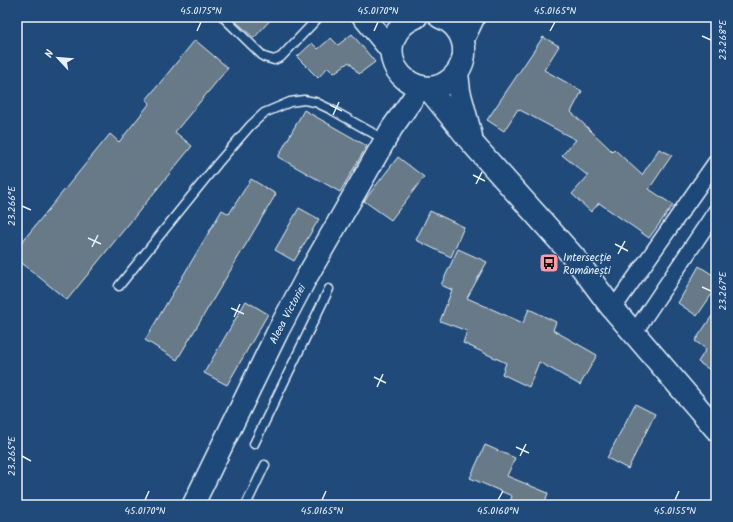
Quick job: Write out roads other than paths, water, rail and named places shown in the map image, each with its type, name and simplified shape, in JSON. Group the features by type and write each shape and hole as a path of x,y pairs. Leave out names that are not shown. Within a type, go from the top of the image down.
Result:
{"main road":[{"path":"364,17 391,50"},
{"path":"416,17 410,19 400,27 394,38 391,50 392,61 396,70 417,84 574,257 613,309 716,429"},
{"path":"417,84 439,86 449,81 457,73 462,63 464,57 463,40 457,29 447,20 440,17"},
{"path":"457,73 459,92 473,144"}],"street":[{"path":"463,40 474,17"},
{"name":"Aleea Victoriei","path":"193,505 281,325 327,240 417,84"},
{"path":"613,309 716,162"},
{"path":"634,333 716,211"}],"lane":[{"path":"223,17 264,57 274,60 281,57 318,17"},
{"path":"120,286 218,163 250,126 264,113 290,102 304,100 389,134"},
{"path":"254,444 329,289"},
{"path":"246,505 265,465"}],"place":[{"name":"Intersecție Românești","path":"549,263"}]}
